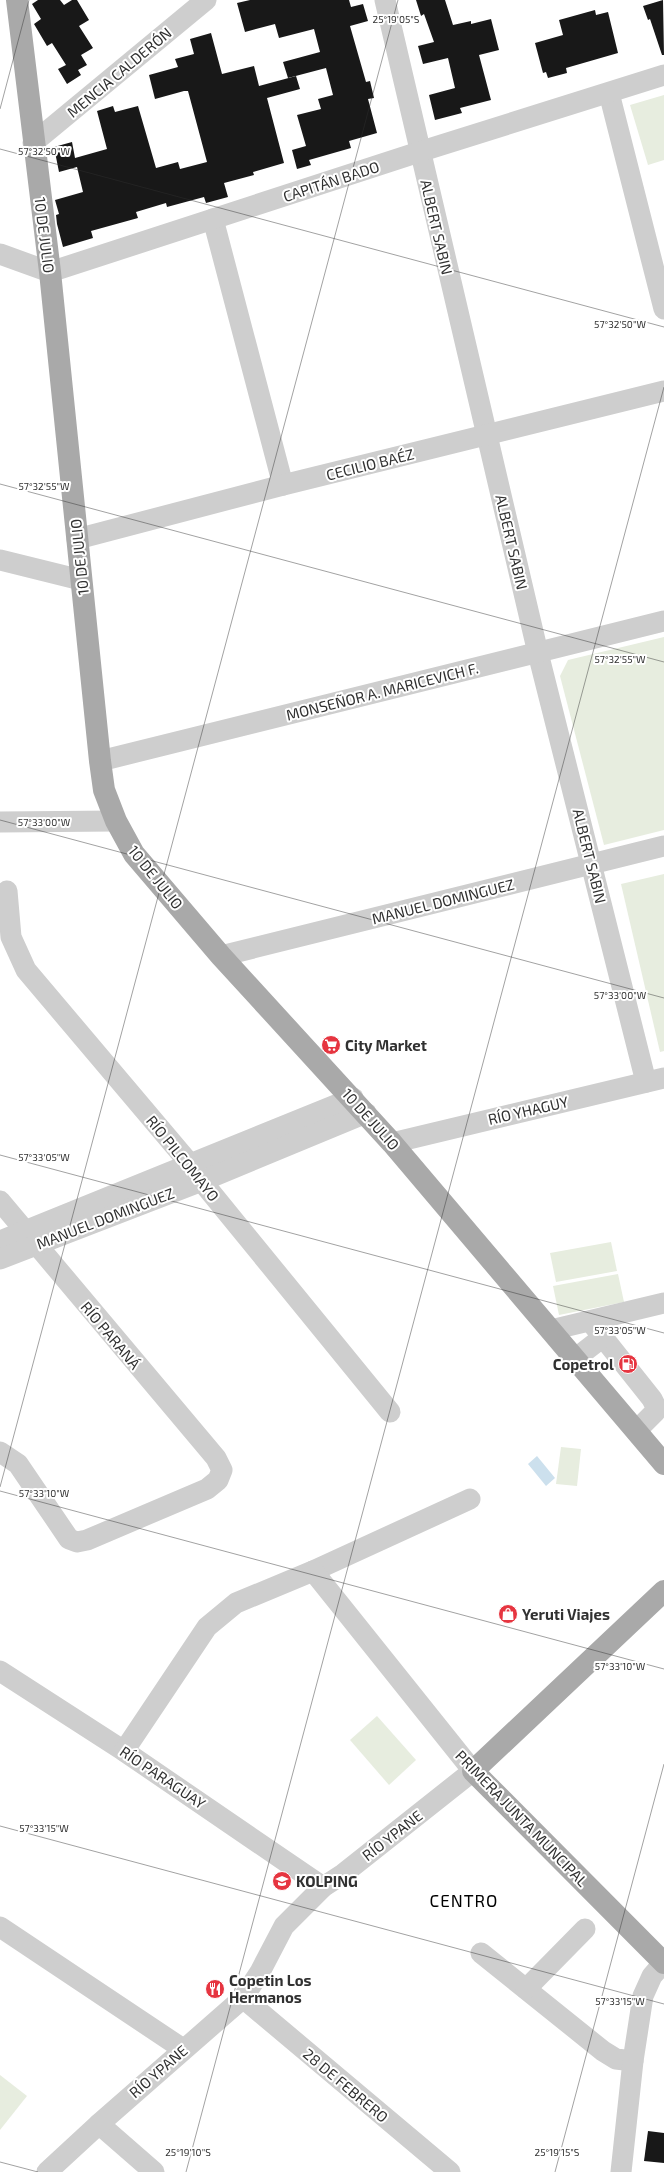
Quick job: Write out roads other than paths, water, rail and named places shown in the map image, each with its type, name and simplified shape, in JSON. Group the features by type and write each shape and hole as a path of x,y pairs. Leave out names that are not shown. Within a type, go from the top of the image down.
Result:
{"main road":[{"name":"10 DE JULIO","path":"17,0 33,143 50,272 100,762 104,790 116,820 134,854 221,956 360,1106 576,1358 664,1464"},
{"name":"RÍO YPANE","path":"473,1771 664,1591"},
{"name":"PRIMERA JUNTA MUNCIPAL","path":"473,1771 664,1963"}],"street":[{"name":"MENCIA CALDERÓN","path":"33,143 206,0"},
{"name":"ALBERT SABIN","path":"385,0 538,653 592,864 655,1080"},
{"name":"CAPITÁN BADO","path":"50,272 420,152 664,75"},
{"path":"609,92 664,309"},
{"path":"213,219 283,485"},
{"path":"0,254 50,272"},
{"name":"CECILIO BAÉZ","path":"77,539 283,485 664,391"},
{"path":"0,560 81,580"},
{"name":"MONSEÑOR A. MARICEVICH F.","path":"100,762 664,621"},
{"path":"0,822 116,820"},
{"name":"MANUEL DOMINGUEZ","path":"221,956 664,846"},
{"name":"RÍO PILCOMAYO","path":"6,891 11,937 26,970 196,1173 390,1412"},
{"name":"RÍO YHAGUY","path":"392,1143 655,1080"},
{"name":"MANUEL DOMINGUEZ","path":"0,1241 30,1237 196,1173 360,1106"},
{"name":"RÍO PARANÁ","path":"0,1201 216,1458 222,1470 218,1480 207,1489 87,1540 77,1542 69,1539 18,1464 0,1452"},
{"name":"MANUEL DOMINGUEZ","path":"0,1259 30,1237"},
{"path":"551,1330 664,1303"},
{"path":"590,1321 652,1399 655,1406 655,1412 636,1431"},
{"path":"576,1358 603,1337"},
{"path":"124,1751 208,1627 236,1603 313,1571 470,1499"},
{"name":"PRIMERA JUNTA MUNCIPAL","path":"313,1571 473,1771"},
{"name":"RÍO PARAGUAY","path":"0,1672 124,1751 323,1887"},
{"name":"RÍO YPANE","path":"47,2172 183,2049 243,1998 260,1972 284,1926 323,1887 343,1874 473,1771"},
{"path":"0,1927 183,2049"},
{"path":"526,1989 585,1929"},
{"path":"481,1953 603,2051 616,2059 633,2061"},
{"path":"621,2172 633,2061 643,1996 652,1976 664,1963"},
{"name":"28 DE FEBRERO","path":"243,1998 450,2172"},
{"path":"99,2124 154,2172"}],"water":[{"path":"537,1456 555,1478 546,1486 528,1464"}],"place":[{"name":"City Market","path":"331,1045"},
{"name":"Copetrol","path":"628,1364"},
{"name":"Yeruti Viajes","path":"508,1614"},
{"name":"KOLPING","path":"282,1881"},
{"name":"Copetin Los Hermanos","path":"215,1989"}],"district":[{"name":"CENTRO","path":"464,1900"}]}
